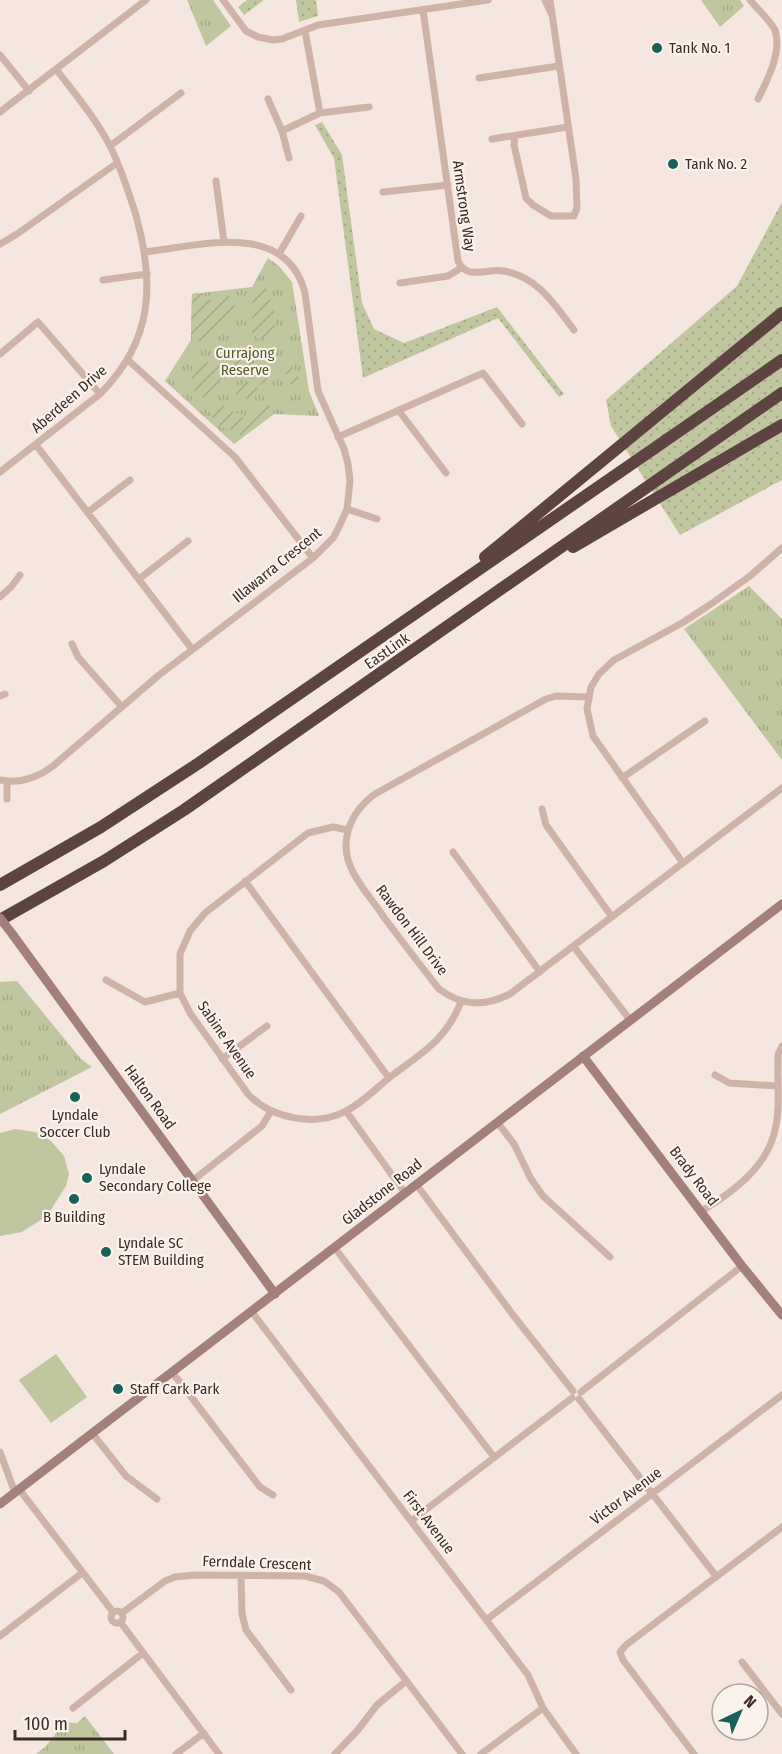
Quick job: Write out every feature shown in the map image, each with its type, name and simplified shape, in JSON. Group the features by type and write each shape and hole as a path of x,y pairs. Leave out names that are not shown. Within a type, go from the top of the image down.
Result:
{"highway":[{"path":"438,597 782,313"},
{"name":"EastLink","path":"0,885 77,842 147,798 782,360"},
{"name":"EastLink","path":"0,919 104,861 175,816 782,393"},
{"path":"504,588 782,425"}],"main road":[{"name":"Gladstone Road","path":"0,1504 782,904"},
{"name":"Halton Road","path":"0,919 275,1294"},
{"name":"Brady Road","path":"583,1056 742,1266 782,1315"}],"street":[{"path":"0,112 146,0"},
{"path":"222,0 242,27 266,39 282,39 318,25 488,0"},
{"path":"545,0 551,12"},
{"path":"515,136 514,145 526,198 534,206 551,216 574,216 577,208 577,194 550,0"},
{"path":"750,0 774,28 779,43 777,59 758,99"},
{"name":"Armstrong Way","path":"423,10 458,261 461,268 470,273 503,271 529,280 547,294 574,330"},
{"path":"305,31 320,113"},
{"path":"0,55 29,91"},
{"path":"479,78 558,66"},
{"name":"Aberdeen Drive","path":"0,472 100,394 113,381 128,360 145,318 147,274 145,252 128,191 110,146 56,69"},
{"path":"110,146 181,93"},
{"path":"268,99 282,131 289,158"},
{"path":"282,131 320,113 369,106"},
{"path":"492,139 568,127"},
{"path":"0,244 117,163"},
{"path":"216,181 224,243"},
{"path":"383,192 447,185"},
{"path":"279,254 302,216"},
{"name":"Illawarra Crescent","path":"4,781 27,780 46,771 192,650 313,558 333,538 347,509 350,492 347,459 318,391 303,286 292,267 279,254 260,244 249,242 145,252"},
{"path":"400,283 448,276 461,268"},
{"path":"103,280 147,274"},
{"path":"0,354 38,322 100,394"},
{"path":"128,360 235,457 313,558"},
{"path":"338,437 483,373 522,424"},
{"path":"399,411 446,474"},
{"path":"36,444 192,650"},
{"path":"88,512 130,480"},
{"path":"347,509 377,519"},
{"path":"139,579 188,541"},
{"path":"683,863 596,742 587,717 591,687 598,674 614,660 682,623 711,604 750,576 782,548"},
{"path":"0,597 20,575"},
{"path":"72,644 78,657 122,707"},
{"path":"348,830 358,808 375,794 546,699 556,696 588,697"},
{"path":"622,778 705,721"},
{"path":"4,781 7,799"},
{"path":"461,1002 479,1004 496,1001 510,994 782,788"},
{"path":"542,809 546,825 612,917"},
{"name":"Sabine Avenue","path":"348,830 333,827 308,833 205,913 190,931 180,954 180,993 190,1013 248,1094 271,1112 297,1119 321,1118 346,1111 442,1037 461,1002"},
{"name":"Rawdon Hill Drive","path":"348,830 347,851 354,874 439,989 461,1002"},
{"path":"453,852 540,972"},
{"path":"245,881 388,1078"},
{"path":"574,947 630,1020"},
{"path":"106,980 145,1002 180,993"},
{"path":"222,1059 267,1026"},
{"path":"702,1211 750,1176 764,1157 774,1135 778,1055 782,1046"},
{"path":"715,1075 729,1083 777,1086"},
{"path":"346,1111 405,1193"},
{"path":"192,1181 262,1126 271,1112"},
{"path":"497,1122 514,1144 531,1179 543,1196 610,1257"},
{"path":"416,1184 716,1576"},
{"path":"334,1247 494,1457"},
{"path":"411,1521 742,1266"},
{"name":"First Avenue","path":"252,1312 528,1676 543,1708 576,1754"},
{"path":"172,1372 260,1487 273,1495"},
{"name":"Victor Avenue","path":"486,1620 782,1395"},
{"path":"92,1433 126,1476 157,1499"},
{"path":"0,1452 17,1491 113,1612"},
{"path":"694,1754 623,1660 620,1652 626,1645 782,1527"},
{"path":"0,1636 82,1573"},
{"name":"Ferndale Crescent","path":"122,1613 165,1581 175,1577 195,1575 305,1576 332,1586 339,1592 462,1754"},
{"path":"241,1576 242,1614 246,1630 291,1690"},
{"path":"113,1612 122,1613 124,1618 121,1623"},
{"path":"113,1612 112,1621 116,1624 121,1623"},
{"path":"121,1623 219,1754"},
{"path":"73,1708 143,1653"},
{"path":"742,1662 782,1714"},
{"path":"335,1754 377,1705 406,1681"},
{"path":"481,1754 543,1708"},
{"path":"176,1754 204,1733"}],"green space":[{"path":"187,0 213,0 231,26 206,46"},
{"path":"247,0 264,0 244,15 238,7"},
{"path":"296,0 316,0 318,16 299,22"},
{"path":"701,0 740,0 744,6 720,27"},
{"path":"322,122 342,155 362,303 374,329 404,343 497,307 564,394 559,397 498,318 363,378 334,158 315,125"},
{"path":"782,202 782,480 680,535 611,426 606,400 737,286"},
{"name":"Currajong Reserve","path":"268,258 279,266 292,282 309,391 319,416 274,414 234,444 165,381 191,340 192,294 252,287"},
{"path":"263,286 268,290 275,323 269,334 261,339 252,333 251,296 256,289"},
{"path":"198,293 212,301 224,294 232,298 235,305 230,316 203,344 191,336 192,294"},
{"path":"235,348 244,349 250,356 267,378 265,383 258,385 230,361 228,356"},
{"path":"206,362 217,363 222,368 219,395 213,400 197,396 193,386 193,370 196,366"},
{"path":"290,366 295,370 300,381 295,387 292,387 287,379 286,370"},
{"path":"245,382 250,382 258,389 253,399 240,398 236,393"},
{"path":"221,403 227,411 241,414 245,420 241,426 236,430 231,430 216,422 209,411 212,404"},
{"path":"267,404 271,406 274,414 239,440 245,425"},
{"path":"749,586 782,619 782,760 684,629"},
{"path":"17,981 81,1059 92,1067 0,1114 0,982"},
{"path":"15,1129 35,1132 50,1140 64,1156 69,1174 66,1186 47,1216 22,1232 0,1236 0,1133"},
{"path":"56,1354 87,1397 51,1423 19,1380"},
{"path":"85,1716 114,1754 36,1754 45,1747 65,1722 77,1723"}],"place":[{"name":"Tank No. 1","path":"657,48"},
{"name":"Tank No. 2","path":"673,164"},
{"name":"Lyndale Soccer Club","path":"75,1097"},
{"name":"Lyndale Secondary College","path":"87,1178"},
{"name":"B Building","path":"74,1199"},
{"name":"Lyndale SC STEM Building","path":"106,1252"},
{"name":"Staff Cark Park","path":"118,1389"}]}
